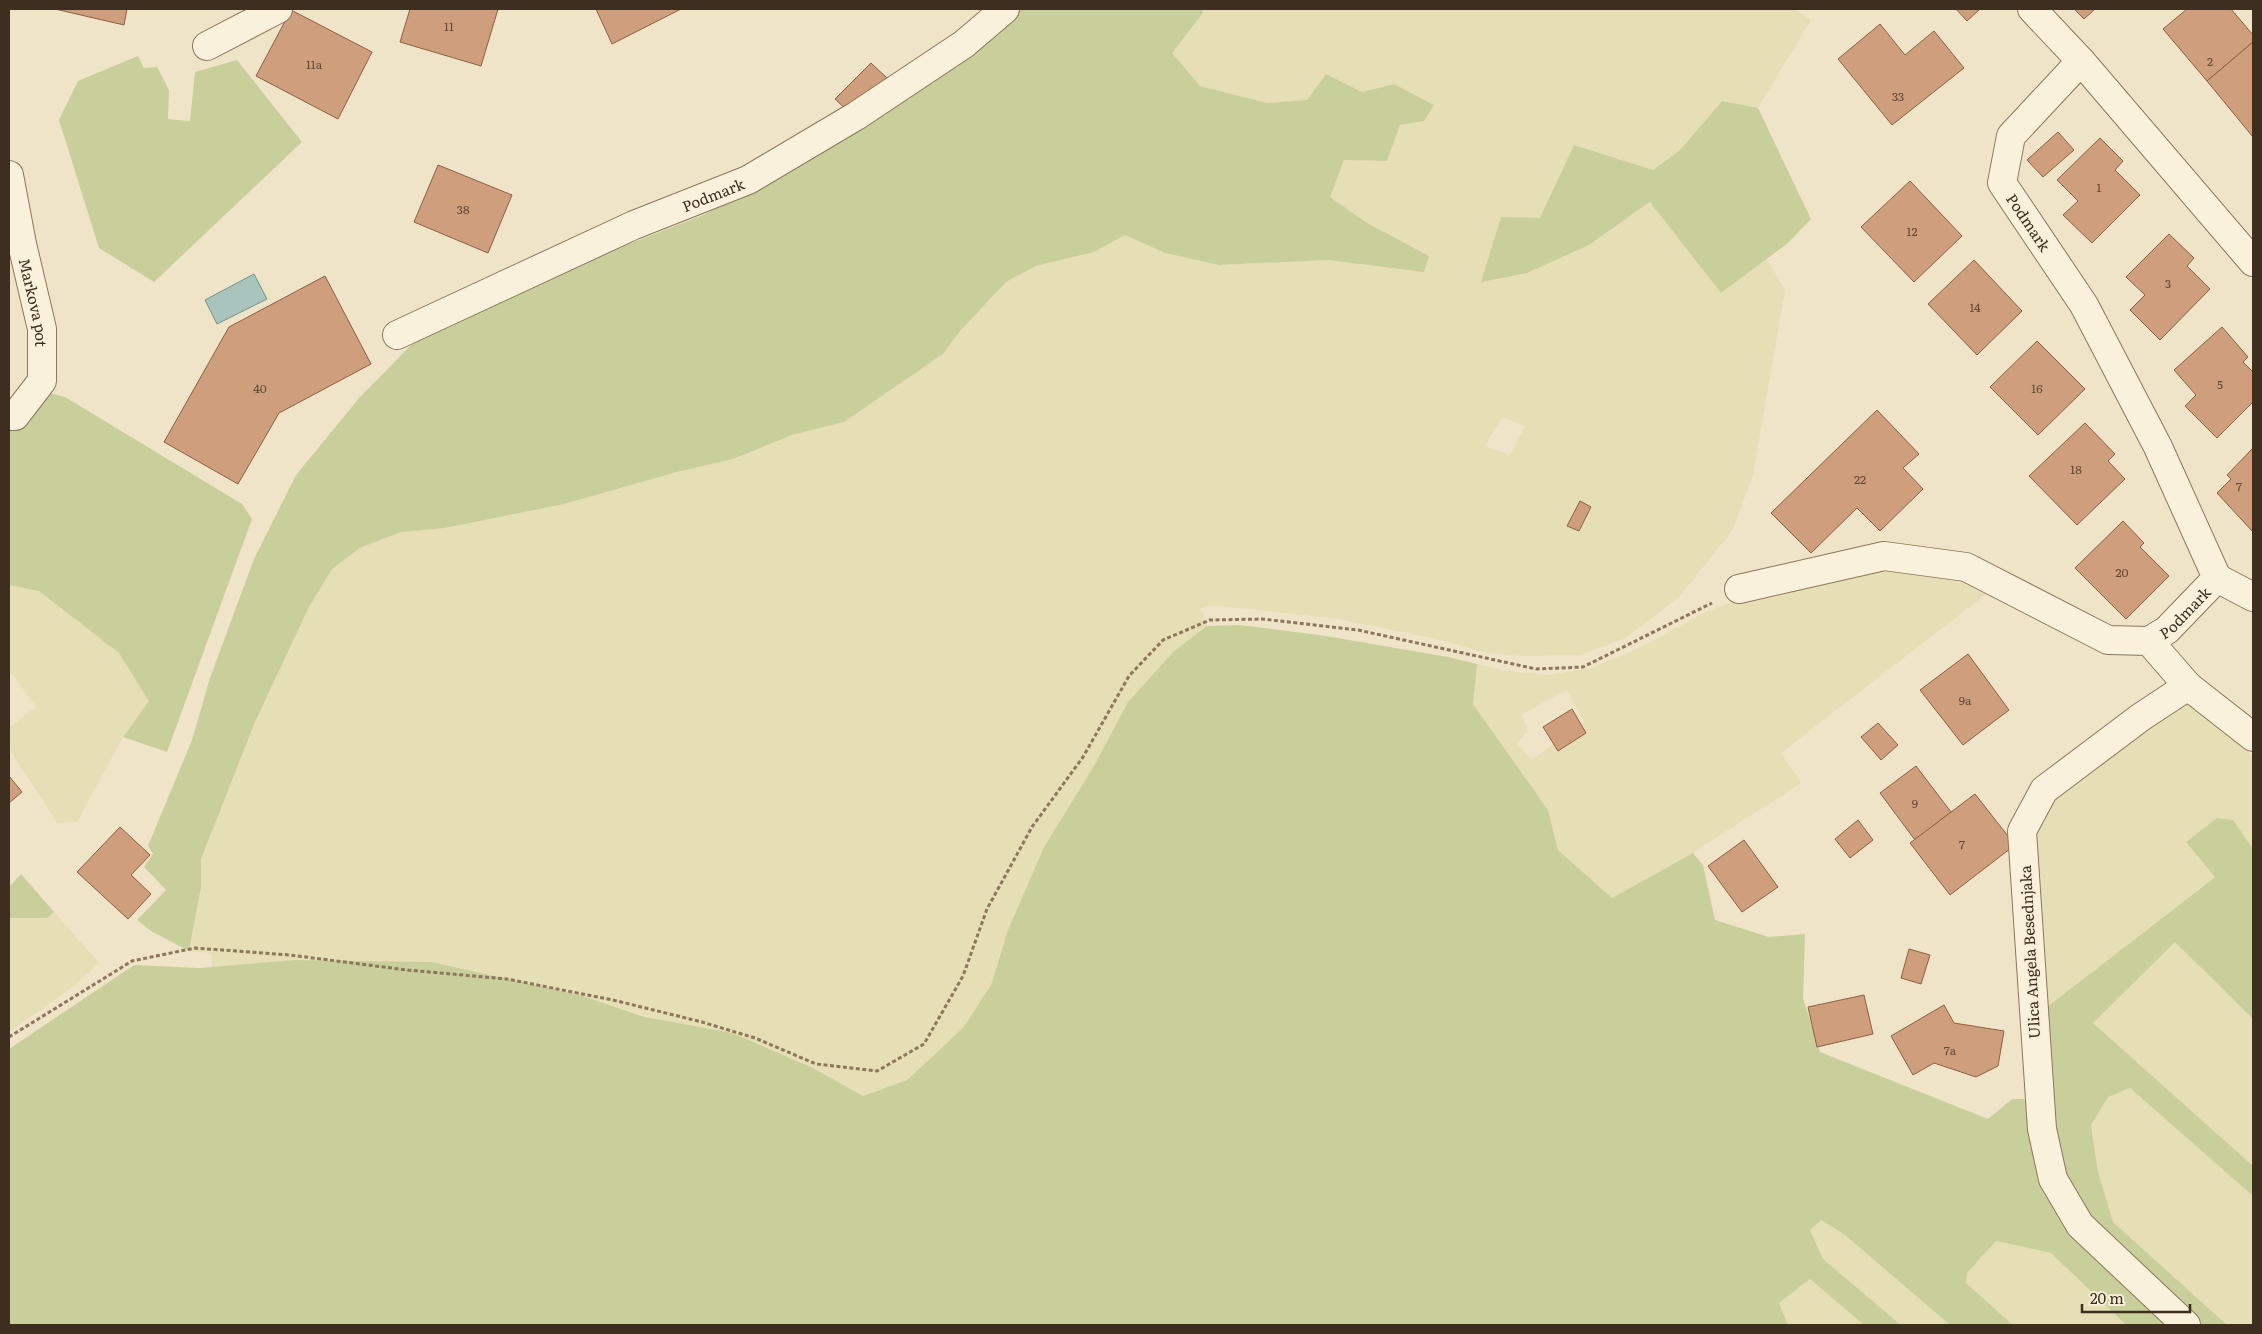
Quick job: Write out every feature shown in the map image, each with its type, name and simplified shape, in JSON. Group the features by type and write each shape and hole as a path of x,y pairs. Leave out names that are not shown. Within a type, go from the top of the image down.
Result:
{"street":[{"path":"207,46 278,9"},
{"name":"Podmark","path":"397,336 634,225 748,180 856,116 964,44 1005,9"},
{"path":"2032,9 2081,61 2253,262"},
{"name":"Podmark","path":"2081,61 2011,136 2002,183 2084,305 2158,447 2217,578 2253,597"},
{"name":"Markova pot","path":"9,175 22,244 42,330 42,381 15,416 9,416"},
{"path":"1739,589 1884,556 1966,567 2108,640 2149,641 2188,686 2253,737"},
{"name":"Podmark","path":"2149,641 2167,630 2217,578"},
{"name":"Ulica Angela Besednjaka","path":"2186,1325 2080,1225 2053,1179 2041,1120 2022,831 2044,790 2141,717 2188,686"}],"path":[{"path":"9,1037 132,960 195,948 290,955 407,970 507,979 613,1000 702,1022 755,1038 816,1064 876,1071 924,1044 963,976 987,909 1032,827 1083,757 1129,676 1163,640 1210,620 1262,619 1358,630 1536,669 1584,667 1739,589"}],"shaded area":[{"path":"1202,9 1794,9 1811,20 1758,108 1722,101 1680,150 1652,170 1574,145 1540,219 1527,273 1589,245 1651,202 1720,292 1767,259 1785,290 1753,475 1732,531 1679,597 1626,638 1580,655 1520,656 1487,653 1437,639 1338,619 1214,606 1201,608 1207,626 1174,651 1128,702 1094,766 1044,847 1008,930 991,985 963,1029 906,1080 863,1096 813,1068 583,996 432,962 294,960 212,967 211,953 190,951 201,888 201,859 255,722 309,607 332,569 360,548 401,532 445,528 564,504 677,472 733,459 792,435 844,422 943,354 961,330 1006,282 1036,266 1094,252 1125,235 1165,253 1219,265 1328,260 1357,263 1367,223 1330,197 1344,160 1387,161 1400,125 1424,121 1394,84 1362,92 1326,74 1307,100 1267,103 1200,86 1171,53 1203,13","holes":["1502,417 1525,426 1510,455 1485,446"]},
{"path":"1863,568 1953,573 1990,591 1781,753 1801,783 1693,853 1612,898 1558,850 1548,810 1473,704 1477,664 1507,671 1549,675 1591,668 1642,647 1703,613 1769,588","holes":["1567,690 1584,722 1531,760 1517,743 1528,731 1522,714"]},
{"path":"9,585 39,591 119,653 150,701 123,737 77,822 57,823 9,748 9,728 36,707 13,675 9,676"},
{"path":"2182,702 2202,710 2253,756 2253,849 2233,820 2217,818 2186,842 2215,876 2042,1011 2034,855 2036,821 2044,806"},
{"path":"54,912 99,963 73,987 9,1032 9,918 47,918"},
{"path":"2175,941 2253,1019 2253,1166 2093,1023"},
{"path":"2130,1088 2253,1196 2253,1325 2227,1325 2113,1222 2098,1172 2091,1124 2108,1097"},
{"path":"1820,1220 1845,1235 1950,1325 1901,1325 1823,1259 1810,1230"},
{"path":"1996,1241 2051,1253 2126,1325 2013,1325 1966,1283 1967,1273"},
{"path":"1810,1279 1864,1325 1788,1325 1779,1303"}],"green space":[{"path":"1017,9 1202,9 1203,13 1172,53 1200,86 1267,103 1307,100 1326,74 1362,92 1394,84 1434,105 1424,121 1400,125 1387,161 1344,160 1330,197 1367,223 1429,256 1424,272 1328,260 1219,265 1165,253 1125,235 1094,252 1036,266 1006,282 961,330 943,354 844,422 792,435 733,459 677,472 564,504 445,528 401,532 360,548 332,569 309,607 255,722 201,859 201,888 189,951 151,931 137,920 166,890 144,867 153,854 148,846 192,740 210,678 254,559 296,475 360,397 412,344 503,292 601,252 626,245 703,215 779,175"},
{"path":"138,56 144,68 157,67 169,90 168,119 190,121 195,72 237,60 302,142 154,282 99,248 59,120 78,81"},
{"path":"1722,101 1758,108 1811,219 1788,243 1721,293 1650,202 1589,245 1527,273 1481,282 1501,217 1540,218 1574,145 1653,170 1680,150"},
{"path":"46,392 65,397 242,504 252,519 167,752 123,737 149,701 119,653 39,591 9,585 9,417"},
{"path":"1240,625 1326,636 1448,657 1477,664 1473,704 1548,810 1558,850 1612,898 1693,853 1703,865 1715,920 1769,937 1805,934 1803,998 1820,1052 1988,1119 2012,1099 2024,1099 2032,1107 2040,1166 2176,1325 2126,1325 2051,1253 1996,1241 1967,1273 1966,1283 2013,1325 1950,1325 1845,1235 1821,1220 1810,1230 1823,1259 1901,1325 1864,1325 1810,1279 1779,1303 1788,1325 9,1325 9,1049 134,965 199,968 294,960 432,962 583,996 645,1017 732,1033 813,1068 863,1096 907,1080 963,1028 991,985 1008,930 1044,847 1094,766 1128,702 1174,651 1207,626"},
{"path":"2217,818 2233,820 2253,849 2253,1019 2175,942 2093,1023 2253,1166 2253,1196 2130,1088 2108,1097 2091,1125 2098,1172 2113,1222 2227,1325 2198,1325 2112,1243 2071,1195 2058,1160 2042,1011 2215,877 2186,842"},
{"path":"21,874 54,912 47,918 9,918 9,887"}],"water":[{"path":"254,274 267,299 217,324 205,300"}],"building":[{"path":"55,9 127,9 124,25"},
{"path":"410,9 498,9 481,66 400,42"},
{"path":"596,9 681,9 612,44"},
{"path":"1956,9 1980,9 1967,21"},
{"path":"2074,9 2095,9 2084,19"},
{"path":"2187,9 2231,9 2253,35 2253,42 2207,81 2163,29"},
{"path":"291,10 372,52 338,119 256,76"},
{"path":"1880,24 1905,55 1934,31 1964,68 1892,125 1838,59"},
{"path":"2253,42 2253,137 2207,81"},
{"path":"871,63 887,78 851,114 835,99"},
{"path":"2058,132 2074,150 2043,177 2027,160"},
{"path":"2100,138 2123,161 2115,170 2140,195 2092,243 2063,215 2078,201 2057,180"},
{"path":"438,165 512,195 488,253 414,222"},
{"path":"1910,181 1962,236 1914,282 1861,227"},
{"path":"2169,234 2194,258 2187,266 2210,289 2160,340 2130,310 2145,295 2126,277"},
{"path":"1974,260 2022,311 1977,355 1928,304"},
{"path":"325,276 371,364 279,413 238,484 164,442 229,327"},
{"path":"2222,327 2248,357 2243,362 2253,372 2253,402 2217,438 2185,406 2196,395 2174,370"},
{"path":"2037,341 2085,389 2038,435 1990,387"},
{"path":"1877,410 1919,454 1903,468 1923,489 1880,531 1857,508 1811,553 1771,513"},
{"path":"2085,423 2115,454 2108,461 2125,479 2077,525 2029,476"},
{"path":"2253,448 2253,532 2217,493 2231,479 2227,475"},
{"path":"1580,501 1591,507 1579,531 1567,526"},
{"path":"2123,521 2144,543 2140,547 2169,576 2126,619 2075,568"},
{"path":"1968,654 2009,710 1963,745 1920,690"},
{"path":"1572,709 1586,733 1558,751 1543,727"},
{"path":"1878,723 1898,745 1881,760 1861,737"},
{"path":"1916,766 1951,812 1915,840 1880,793"},
{"path":"9,776 22,792 9,803"},
{"path":"1975,794 2015,845 1950,895 1910,843"},
{"path":"1858,820 1873,840 1850,858 1835,839"},
{"path":"120,827 150,855 131,875 151,894 128,919 77,872"},
{"path":"1744,840 1778,887 1742,912 1708,866"},
{"path":"1909,949 1930,955 1921,984 1901,978"},
{"path":"1864,995 1873,1034 1817,1047 1808,1007"},
{"path":"1944,1005 1954,1023 2004,1031 1998,1066 1976,1077 1934,1063 1913,1075 1891,1036"}]}
